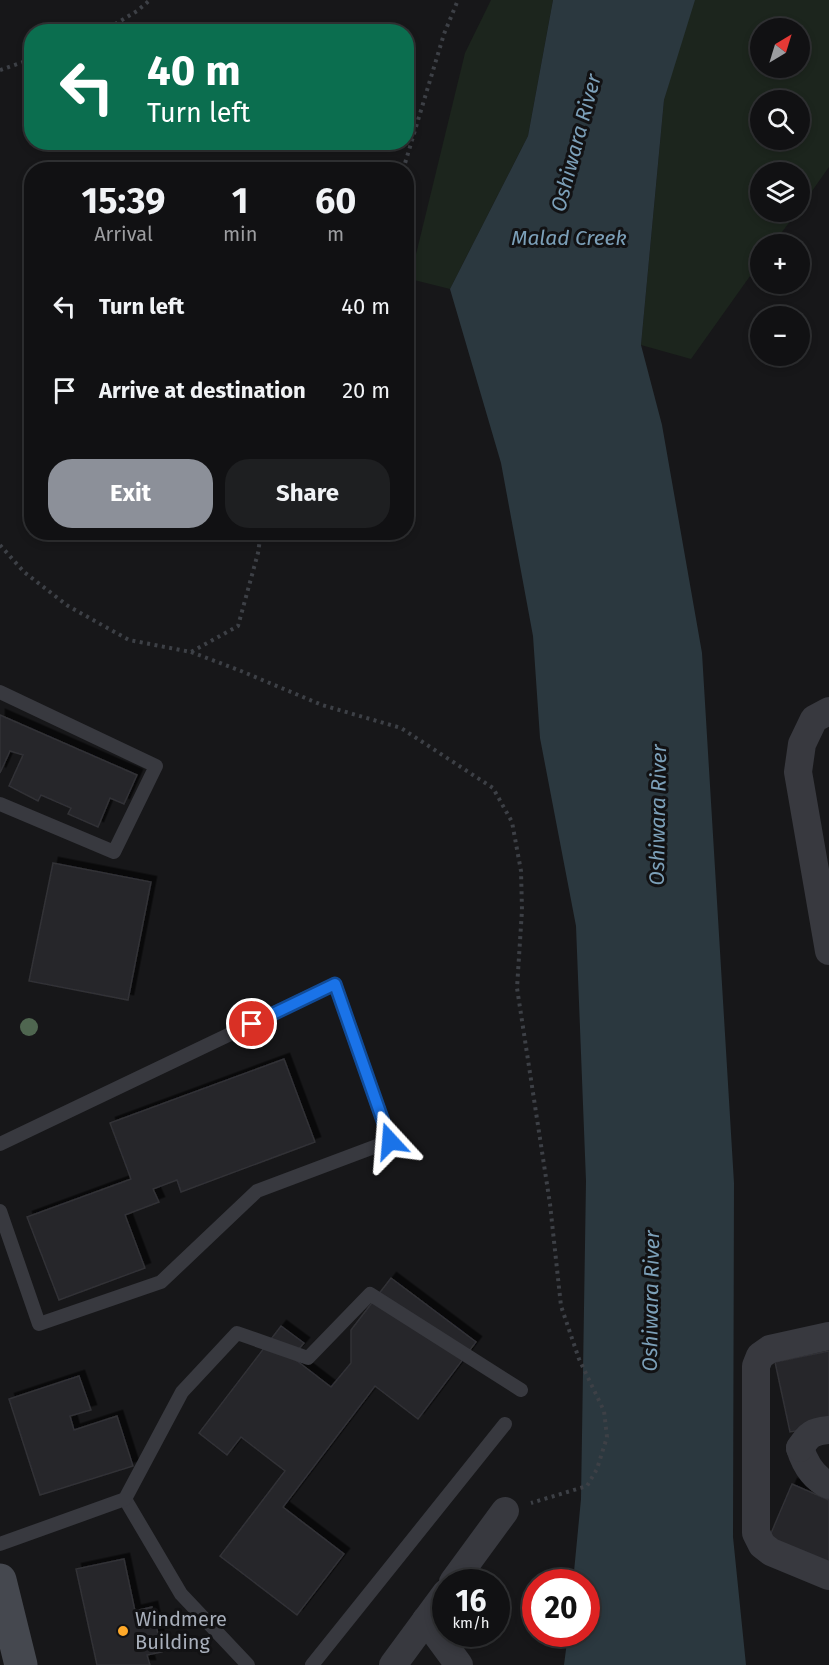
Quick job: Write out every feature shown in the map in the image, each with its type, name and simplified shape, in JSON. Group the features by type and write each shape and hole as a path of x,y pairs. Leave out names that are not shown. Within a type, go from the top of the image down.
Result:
{"street":[{"path":"829,711 814,719 802,744 798,772 826,914 829,951"},
{"path":"829,1336 770,1348 760,1356 756,1366 756,1533 762,1545 771,1552 829,1576"},
{"path":"800,1448 814,1432 829,1430"},
{"path":"757,1450 800,1448"},
{"path":"800,1448 811,1472 829,1485"},
{"path":"463,1569 505,1511"},
{"path":"0,1580 21,1665"},
{"path":"393,1665 432,1612"},
{"path":"426,1620 459,1665"}],"lane":[{"path":"0,692 156,766 114,852 0,804"},
{"path":"0,1144 335,984 390,1141 257,1191 161,1281 39,1324 0,1211"},
{"path":"0,1545 125,1499 182,1392 237,1333 308,1358 370,1294 522,1390"},
{"path":"312,1665 505,1424"},
{"path":"125,1499 181,1594 248,1665"}],"path":[{"path":"116,24 138,11 150,0"},
{"path":"414,134 444,34 458,0"},
{"path":"0,70 24,62"},
{"path":"191,652 238,626 260,540"},
{"path":"0,545 24,572 68,606 129,640 191,652 322,705 401,728 492,788 512,822 521,871 522,910 517,988 549,1204 561,1306 579,1359 604,1411 607,1437 597,1469 587,1486 505,1511"}],"shaded area":[{"path":"491,0 553,0 528,136 450,289 414,280 414,263 465,53"},
{"path":"692,0 829,0 829,167 810,194 810,162 750,162 750,222 790,222 780,234 750,234 750,276 691,359 641,345 664,100"}],"water":[{"path":"553,0 695,0 664,100 641,345 662,425 702,653 734,1183 733,1537 746,1665 564,1665 566,1647 600,1647 600,1569 574,1569 581,1499 586,1181 576,926 540,738 533,636 501,463 450,289 528,136"}],"building":[{"path":"0,715 137,775 124,804 110,798 98,827 68,814 71,808 41,795 38,801 9,786 23,755 10,751 0,773"},
{"path":"53,863 151,882 128,1000 29,981"},
{"path":"284,1059 315,1142 181,1192 177,1180 153,1189 159,1202 125,1215 145,1268 59,1300 27,1217 131,1179 110,1123"},
{"path":"391,1278 476,1342 418,1419 375,1386 283,1507 344,1554 297,1615 220,1556 285,1471 241,1437 227,1455 199,1433 281,1326 304,1343 292,1357 331,1387 351,1363 351,1330"},
{"path":"829,1351 829,1425 790,1432 775,1362"},
{"path":"79,1376 91,1410 70,1416 74,1430 117,1416 133,1466 40,1495 9,1399"},
{"path":"792,1484 829,1500 829,1563 769,1538"},
{"name":"Windmere Building","path":"124,1559 135,1611 152,1607 162,1652 147,1655 150,1665 97,1665 76,1569"}],"place":[{"name":"Windmere Building","path":"123,1631"}],"route":[{"path":"252,1024 335,984 390,1141"}],"water label":[{"name":"Oshiwara River","path":"576,143"},
{"name":"Malad Creek","path":"569,238"},
{"name":"Oshiwara River","path":"658,815"},
{"name":"Oshiwara River","path":"651,1301"}]}
